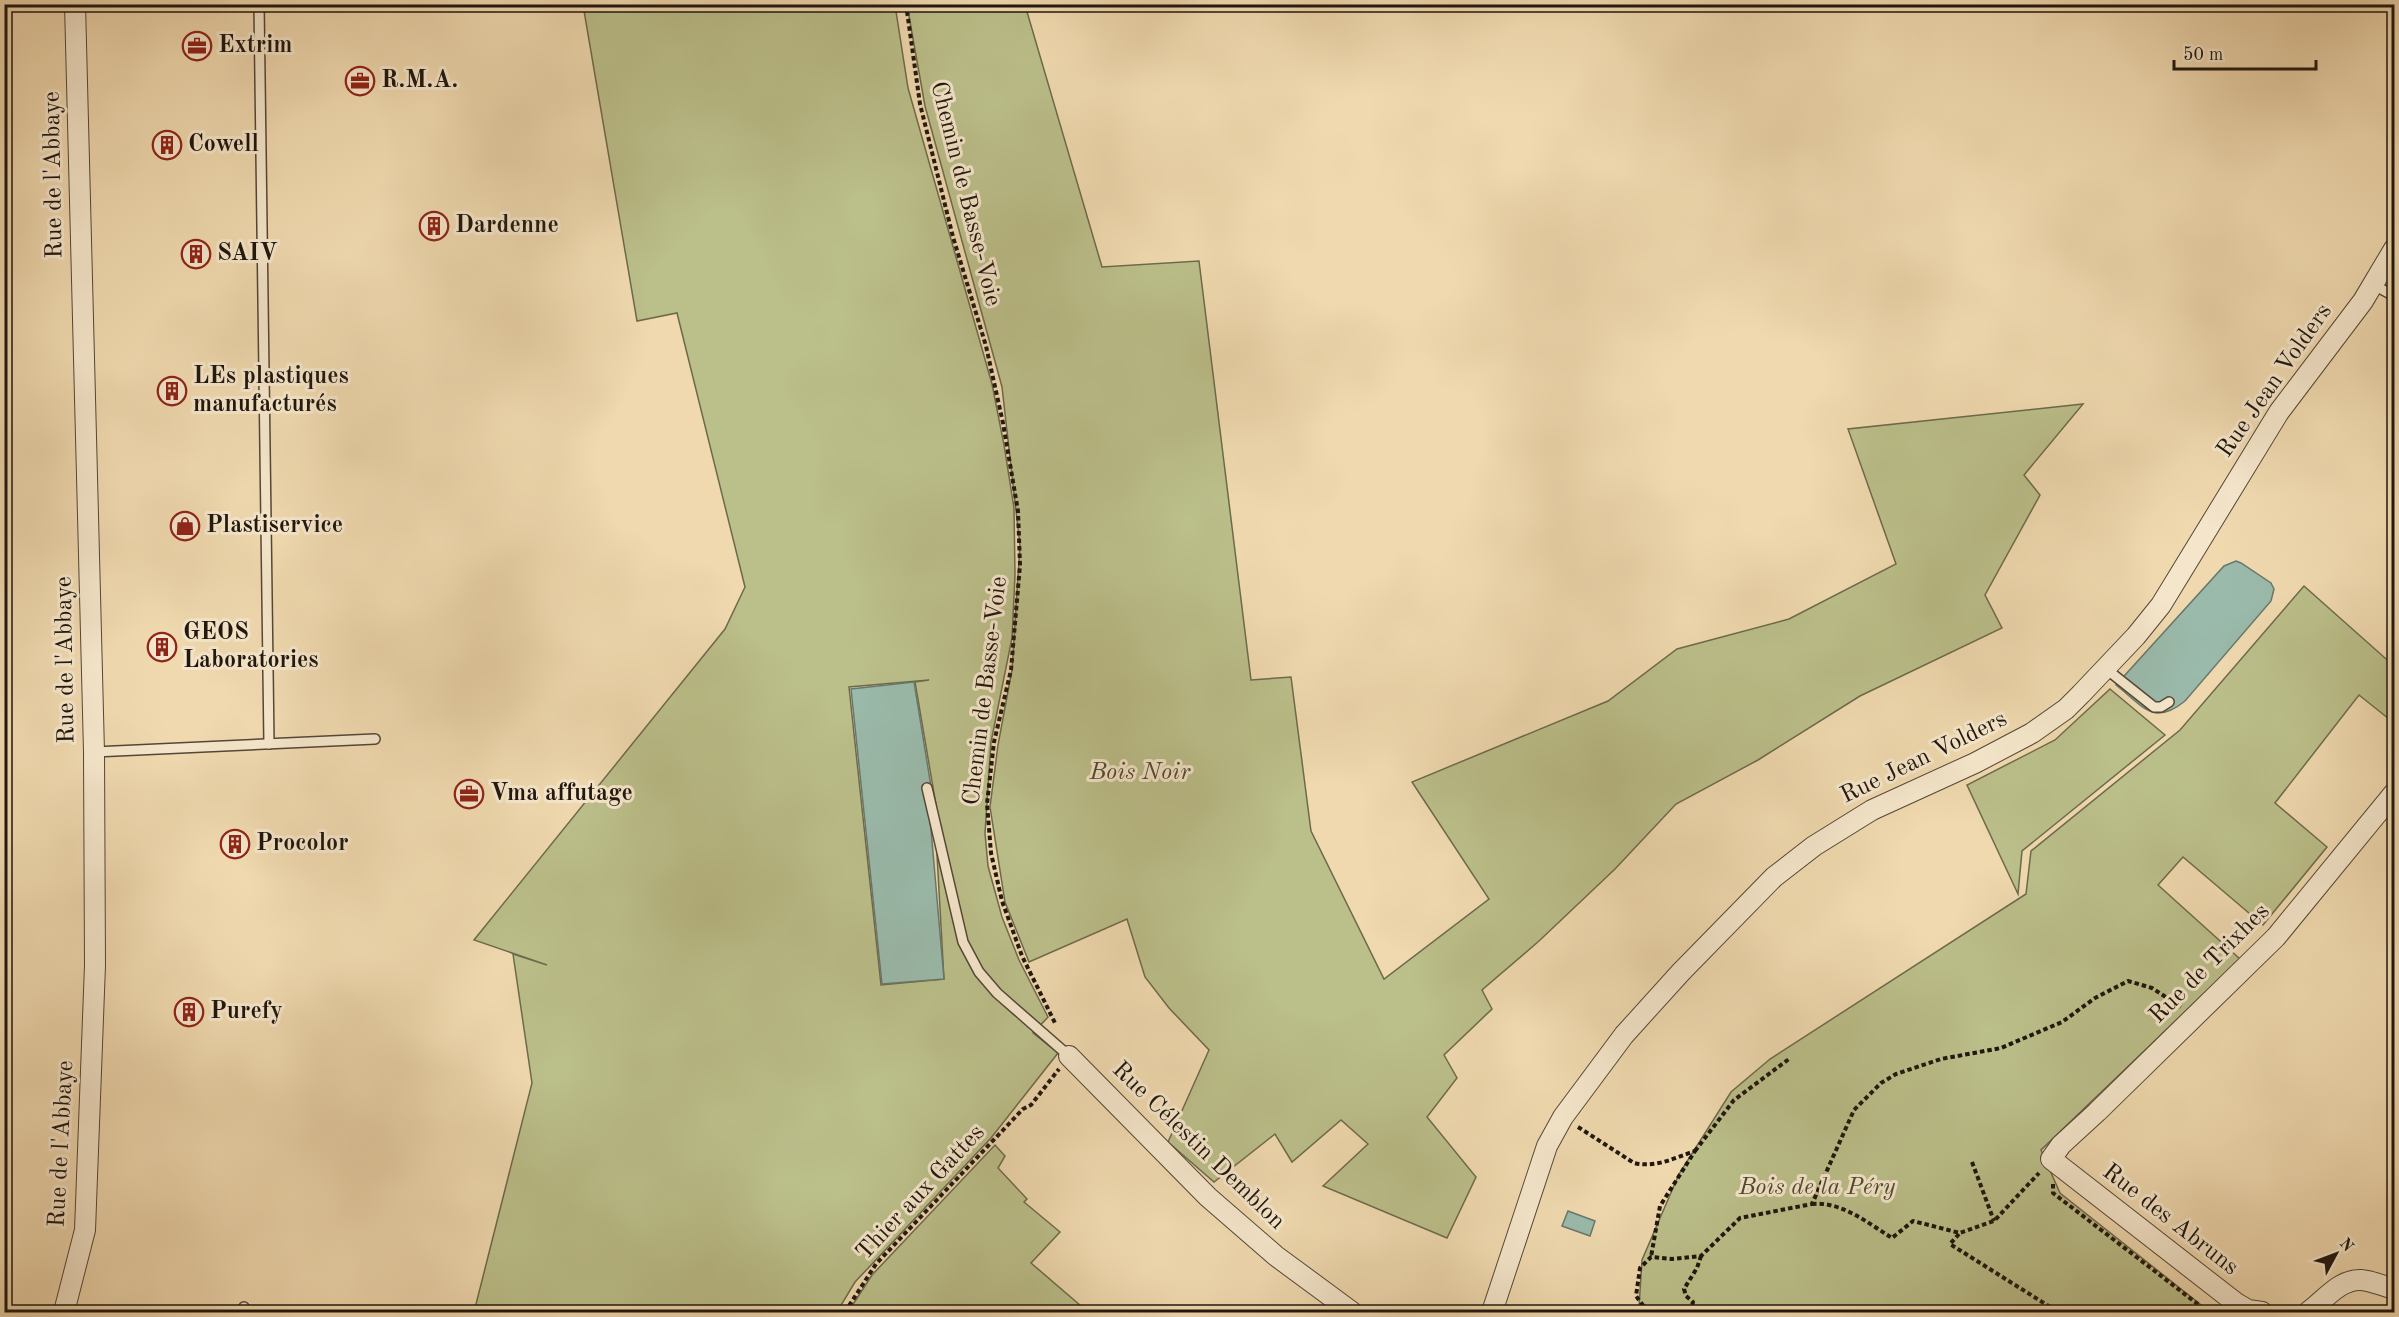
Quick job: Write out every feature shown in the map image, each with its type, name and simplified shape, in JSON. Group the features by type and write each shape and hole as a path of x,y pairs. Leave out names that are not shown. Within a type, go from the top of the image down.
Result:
{"street":[{"name":"Rue de l'Abbaye","path":"64,1312 85,1230 95,965 94,753 75,4"},
{"name":"Rue Jean Volders","path":"1492,1312 1543,1157 1563,1117 1624,1035 1774,877 1830,835 1872,810 2002,750 2049,723 2066,709 2136,636 2161,605 2278,412 2374,285 2394,249"},
{"name":"Rue de Trixhes","path":"2051,1160 2061,1144 2097,1112 2276,937 2391,801"},
{"name":"Rue Célestin Demblon","path":"1069,1056 1208,1197 1276,1256 1352,1312"},
{"name":"Rue des Abruns","path":"2051,1160 2236,1303 2248,1310 2262,1312"},
{"path":"2308,1312 2338,1287 2347,1283 2360,1280 2394,1289"}],"lane":[{"path":"259,4 269,744"},
{"path":"2374,285 2394,296"},
{"path":"2105,668 2154,707 2161,707 2169,702"},
{"path":"94,753 375,739"},
{"path":"927,788 963,942 979,972 997,993 1069,1056"}],"path":[{"name":"Chemin de Basse-Voie","path":"906,4 920,104 953,237 986,346 1004,423 1018,511 1020,565 1011,670 994,742 987,804 991,853 1002,901 1018,945 1069,1056"},
{"path":"1812,1204 1854,1110 1881,1083 1896,1074 1941,1059 2001,1048 2062,1022 2095,998 2128,981 2152,988 2194,1016"},
{"name":"Thier aux Gattes","path":"844,1312 876,1264 1023,1109 1031,1105 1069,1056"},
{"path":"1648,1312 1636,1296 1640,1268 1651,1257 1660,1206 1695,1151 1734,1100 1789,1059"},
{"path":"1563,1117 1634,1163 1652,1166 1695,1151"},
{"path":"2051,1160 1994,1221 1960,1233 1950,1244 2058,1312"},
{"path":"2051,1160 2053,1193 2208,1312"},
{"path":"1972,1162 1994,1221"},
{"path":"1690,1312 1692,1302 1683,1289 1697,1268 1701,1256 1740,1218 1825,1203 1856,1215 1892,1238 1913,1221 1960,1233"},
{"path":"1651,1257 1672,1259 1701,1256"}],"green space":[{"path":"583,5 895,5 908,88 992,384 1014,508 1015,575 1012,638 991,742 985,833 988,866 1002,917 1019,960 1048,1017 1033,1033 1058,1053 991,1138 855,1282 837,1312 474,1312 532,1083 513,954 547,965 474,940 725,629 745,587 677,313 637,321","holes":["929,680 915,682 941,834 937,855 944,979 881,985 849,687"]},
{"name":"Bois Noir","path":"907,5 1025,5 1102,267 1199,261 1251,680 1291,677 1311,831 1384,979 1489,899 1412,782 1608,701 1677,649 1789,619 1896,564 1848,429 2083,404 2024,475 2040,495 1985,595 2002,628 1860,696 1758,760 1676,804 1615,869 1539,941 1482,990 1492,1009 1444,1055 1457,1078 1427,1117 1476,1177 1447,1238 1323,1186 1368,1144 1341,1120 1292,1162 1275,1134 1214,1182 1168,1142 1209,1050 1169,1008 1145,977 1127,919 1029,962 1005,902 990,807 998,745 1012,670 1020,546 1002,387 925,106"},
{"name":"Bois de la Péry","path":"2304,586 2394,666 2394,723 2359,695 2275,803 2327,847 2263,925 2183,857 2158,885 2240,959 2041,1150 2060,1193 2210,1312 1644,1312 1639,1307 1642,1260 1679,1174 1731,1092 1770,1059 2026,894 2031,851 2180,730"},
{"path":"2110,689 2165,735 2022,851 2018,894 1967,785 2055,740"},
{"path":"995,1145 1005,1156 998,1168 1027,1199 1024,1202 1060,1232 1031,1263 1088,1312 848,1312 872,1275"}],"shaded area":[{"path":"2236,561 2271,583 2274,589 2271,601 2185,701 2165,712 2149,711 2116,685 2224,566"},
{"path":"914,682 935,811 930,818 944,979 882,984 851,689"},
{"path":"1568,1211 1595,1221 1590,1236 1562,1226"}],"place":[{"name":"Extrim","path":"197,46"},
{"name":"R.M.A.","path":"360,81"},
{"name":"Cowell","path":"167,145"},
{"name":"Dardenne","path":"434,226"},
{"name":"SAIV","path":"196,254"},
{"name":"LEs plastiques manufacturés","path":"172,391"},
{"name":"Plastiservice","path":"185,526"},
{"name":"GEOS Laboratories","path":"162,647"},
{"name":"Vma affutage","path":"469,794"},
{"name":"Procolor","path":"235,844"},
{"name":"Purefy","path":"189,1012"}]}
